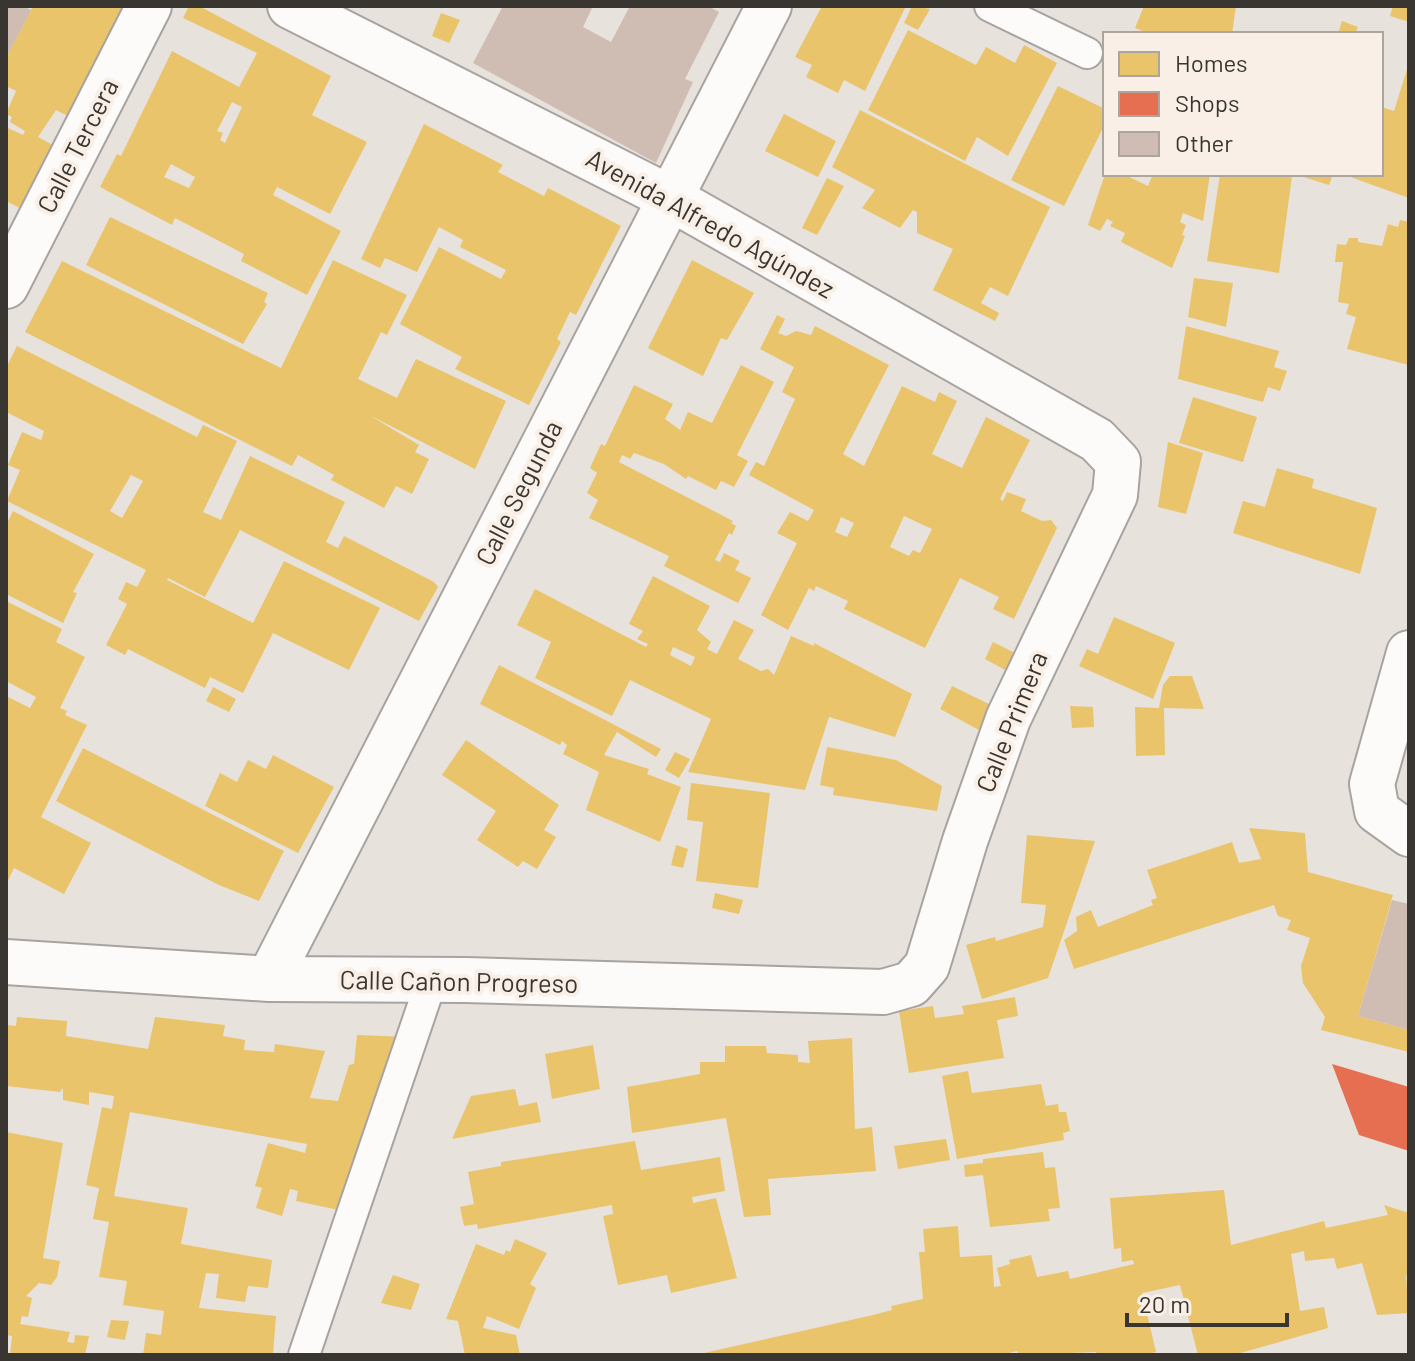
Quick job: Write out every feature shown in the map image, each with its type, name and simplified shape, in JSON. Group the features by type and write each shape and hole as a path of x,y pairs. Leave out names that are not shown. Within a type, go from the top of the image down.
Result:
{"street":[{"name":"Calle Tercera","path":"6,286 149,6"},
{"name":"Avenida Alfredo Agúndez","path":"290,6 670,198 1097,440 1118,462"},
{"name":"Calle Segunda","path":"269,979 769,6"},
{"name":"Calle Primera","path":"911,984 927,966 965,841 1008,719 1115,495 1118,462"},
{"path":"1393,822 1372,784 1409,653"},
{"name":"Calle Cañon Progreso","path":"6,962 269,979 883,992 911,984"}],"lane":[{"path":"990,6 1087,53"},
{"path":"304,1355 431,982"}],"building: Homes":[{"path":"33,6 123,6 68,116 56,110 38,137 53,145 20,208 6,201 6,127 23,135 25,131 10,122 12,117 6,114 16,91 6,86 6,58"},
{"path":"189,6 199,6 331,76 312,115 367,142 330,214 277,187 273,195 341,231 307,295 241,261 244,254 175,218 172,225 100,187 117,154 121,156 172,51 239,87 257,53 183,18","holes":["232,102 242,107 225,143 220,140 223,133 217,131","171,164 195,177 189,188 164,177"]},
{"path":"822,6 906,6 865,91 844,80 838,93 806,77 812,65 795,57"},
{"path":"912,6 930,9 918,30 904,23"},
{"path":"1144,6 1236,6 1232,32 1145,32 1135,28"},
{"path":"1393,6 1409,6 1409,22 1390,16"},
{"path":"441,13 460,20 449,43 432,36"},
{"path":"1342,21 1358,27 1356,32 1339,32"},
{"path":"908,30 976,65 986,47 1015,63 1024,45 1057,63 1008,156 977,137 965,161 868,110"},
{"path":"1409,63 1409,198 1348,176 1383,176 1383,108 1394,111"},
{"path":"1058,86 1103,108 1103,128 1064,206 1011,180"},
{"path":"860,110 1050,207 1008,296 990,287 981,303 999,313 995,321 933,290 953,249 917,233 917,212 913,210 900,228 862,208 875,190 832,167"},
{"path":"784,114 836,141 818,177 765,151"},
{"path":"424,124 503,165 498,172 544,196 548,188 621,226 576,315 570,312 557,339 561,342 529,405 455,369 462,357 400,324 439,247 501,279 506,270 460,247 463,240 439,227 417,272 385,258 380,268 361,259"},
{"path":"1104,176 1127,176 1148,186 1152,176 1210,176 1203,221 1183,213 1180,222 1186,225 1182,235 1185,236 1172,268 1121,242 1125,233 1110,226 1113,222 1107,219 1100,231 1088,225"},
{"path":"1220,176 1292,176 1279,273 1207,261"},
{"path":"1300,176 1332,176 1329,185"},
{"path":"827,178 844,186 817,235 802,228"},
{"path":"110,217 268,293 264,302 267,304 243,344 86,265"},
{"path":"1400,220 1409,222 1409,365 1347,349 1356,317 1346,314 1349,304 1338,302 1343,262 1335,262 1337,244 1346,245 1349,238 1358,238 1358,242 1382,246 1388,224 1398,227"},
{"path":"333,260 407,295 387,335 381,332 358,379 397,398 416,359 506,401 475,469 369,415 419,445 415,452 429,459 412,494 396,486 384,508 331,480 334,475 298,455 292,466 25,332 62,261 281,368"},
{"path":"692,260 754,293 727,340 721,338 703,376 648,348"},
{"path":"1194,278 1233,283 1226,327 1188,317"},
{"path":"777,315 785,319 778,333 786,336 796,331 811,335 815,326 889,365 843,454 864,466 902,386 935,402 939,392 957,401 932,454 962,468 986,417 1030,440 1000,499 1003,501 1007,492 1026,499 1021,511 1042,521 1051,520 1057,528 1014,619 993,609 999,597 960,578 925,648 844,609 848,601 816,586 814,591 809,588 788,630 761,615 797,543 777,533 790,512 808,521 814,510 749,475 756,462 764,466 795,399 782,392 794,367 760,349","holes":["904,516 932,529 920,553 913,550 909,556 890,547","841,517 854,523 847,537 835,532"]},
{"path":"1186,326 1279,351 1274,367 1287,371 1280,391 1268,387 1263,402 1178,379"},
{"path":"17,346 197,437 203,425 237,441 203,512 221,520 250,456 345,502 326,542 338,548 344,536 434,582 438,587 419,621 240,530 205,597 167,580 253,623 284,561 380,608 349,670 273,633 243,693 210,677 205,688 128,649 125,655 106,645 127,604 118,599 126,582 137,587 146,570 7,501 20,470 8,465 22,432 41,440 44,431 6,412 6,368","holes":["131,475 143,481 122,518 110,511"]},
{"path":"741,365 774,382 737,455 748,461 734,487 721,481 716,490 634,453 630,459 622,455 619,462 733,521 731,523 736,526 732,535 729,533 715,560 720,562 724,553 740,561 735,570 751,578 738,603 664,566 669,556 589,518 598,500 587,493 597,473 590,468 601,444 605,446 634,385 673,404 665,419 680,430 688,412 712,423"},
{"path":"1193,397 1257,417 1243,462 1179,443"},
{"path":"1168,442 1203,453 1186,514 1158,507"},
{"path":"1277,468 1314,479 1312,488 1377,508 1360,574 1233,533 1243,501 1265,507"},
{"path":"13,511 94,554 73,592 77,593 63,623 6,594 6,525"},
{"path":"653,576 710,606 697,630 711,642 707,649 717,654 734,620 754,630 738,659 761,671 768,669 774,675 791,636 814,646 814,643 912,694 895,737 829,717 805,790 688,772 711,719 630,680 612,716 535,678 551,642 517,625 535,589 646,647 648,644 637,639 643,631 629,624","holes":["673,647 695,657 691,666 670,655"]},
{"path":"6,601 62,629 56,642 85,657 60,708 67,711 65,715 87,725 41,817 91,843 64,894 14,868 6,885 6,696 30,708 36,697 6,681"},
{"path":"1114,617 1175,643 1153,699 1079,666 1087,649 1098,654"},
{"path":"993,642 1017,654 1007,671 985,659"},
{"path":"499,665 661,749 656,757 617,732 604,755 649,769 647,774 681,787 660,842 586,810 599,772 563,754 567,745 562,741 560,745 480,704"},
{"path":"1170,676 1192,676 1204,709 1164,708 1165,755 1136,756 1135,707 1159,708 1163,685"},
{"path":"952,686 991,705 979,730 940,709"},
{"path":"213,687 236,699 229,712 206,701"},
{"path":"1070,706 1093,707 1094,727 1072,728"},
{"path":"466,740 559,805 544,830 556,837 537,869 523,861 518,867 477,840 496,811 442,775"},
{"path":"827,747 896,760 942,786 937,811 833,795 834,788 820,785"},
{"path":"83,748 284,851 259,901 219,885 56,801"},
{"path":"675,752 690,759 679,778 665,770"},
{"path":"273,755 334,787 298,853 205,806 220,773 237,782 248,760 266,769"},
{"path":"691,783 770,793 758,888 696,881 703,822 687,820"},
{"path":"1249,828 1305,833 1308,872 1393,895 1358,1016 1409,1030 1409,1052 1321,1030 1325,1017 1303,983 1301,966 1310,938 1287,930 1291,920 1278,916 1274,905 1074,969 1064,940 1077,931 1076,917 1091,910 1098,927 1153,905 1151,900 1157,898 1147,870 1232,842 1239,863 1261,859"},
{"path":"1027,835 1095,841 1048,978 982,999 966,945 995,937 996,941 1043,927 1046,905 1021,903"},
{"path":"676,845 688,849 683,868 671,865"},
{"path":"715,893 743,900 739,914 712,908"},
{"path":"1015,997 1018,1016 997,1020 1004,1058 909,1073 899,1011 933,1006 935,1018 964,1014 962,1006"},
{"path":"17,1017 67,1021 66,1036 148,1049 155,1017 225,1025 223,1036 245,1040 244,1050 274,1052 275,1044 325,1051 310,1098 338,1101 349,1065 354,1064 357,1035 408,1037 353,1213 296,1201 298,1191 290,1189 282,1216 256,1208 262,1188 255,1186 268,1143 305,1153 307,1144 130,1112 114,1196 188,1208 181,1244 272,1260 268,1288 248,1286 245,1302 216,1298 219,1274 206,1273 199,1308 276,1316 273,1355 143,1355 146,1333 161,1335 164,1311 123,1305 127,1281 99,1277 109,1222 93,1219 99,1188 86,1185 102,1107 112,1109 114,1096 89,1092 89,1105 63,1100 63,1088 60,1092 6,1086 6,1025 16,1026"},
{"path":"852,1038 855,1129 872,1127 876,1171 768,1179 771,1215 744,1217 726,1118 632,1133 627,1087 700,1074 700,1062 725,1062 725,1046 766,1046 767,1053 798,1055 798,1062 810,1063 808,1041"},
{"path":"593,1045 600,1089 552,1099 545,1054"},
{"path":"968,1071 972,1093 1041,1084 1046,1106 1058,1104 1059,1112 1066,1112 1070,1131 1063,1133 1064,1140 957,1159 942,1076"},
{"path":"515,1089 519,1106 537,1102 541,1122 452,1139 471,1096"},
{"path":"6,1132 63,1143 43,1258 60,1261 57,1277 51,1285 39,1283 26,1296 32,1298 28,1317 22,1316 20,1324 70,1332 67,1342 74,1343 75,1335 89,1336 85,1355 10,1355 12,1336 6,1335"},
{"path":"946,1139 950,1160 898,1169 894,1146"},
{"path":"635,1141 641,1170 720,1157 725,1191 692,1197 693,1203 716,1198 737,1278 671,1293 667,1275 618,1285 603,1216 613,1214 612,1205 478,1229 477,1224 464,1226 460,1207 474,1204 468,1172 501,1166 501,1162"},
{"path":"1043,1152 1045,1168 1055,1167 1060,1208 1048,1209 1050,1221 990,1227 983,1175 965,1177 964,1165 983,1163 983,1159"},
{"path":"1224,1190 1231,1245 1324,1221 1326,1228 1388,1215 1384,1205 1409,1213 1409,1276 1406,1275 1409,1313 1377,1315 1362,1263 1337,1269 1334,1258 1305,1261 1304,1251 1291,1254 1300,1311 1324,1307 1328,1328 1234,1355 1198,1355 1180,1285 1142,1293 1156,1352 1143,1355 1097,1355 1096,1352 1019,1355 1017,1351 1001,1355 695,1355 873,1315 892,1310 891,1306 923,1299 919,1252 925,1252 923,1229 958,1226 960,1257 992,1255 994,1287 1001,1286 997,1268 1010,1264 1009,1260 1031,1255 1037,1277 1068,1271 1070,1279 1134,1264 1133,1260 1122,1262 1121,1248 1114,1249 1110,1198"},
{"path":"515,1239 547,1253 530,1284 536,1288 519,1329 487,1316 483,1328 516,1335 520,1355 465,1355 458,1321 446,1319 476,1244 504,1255 506,1250 510,1252"},
{"path":"393,1275 420,1284 411,1310 381,1303"},
{"path":"111,1320 129,1321 125,1340 107,1337"}],"building: Shops":[{"path":"1332,1064 1409,1087 1409,1151 1359,1135"}],"building: Other":[{"path":"6,6 23,6 31,10 6,58"},
{"path":"503,6 593,6 583,27 611,42 630,6 708,6 719,12 685,79 693,82 656,163 473,63"},
{"path":"1392,900 1409,904 1409,1030 1358,1016"}]}
